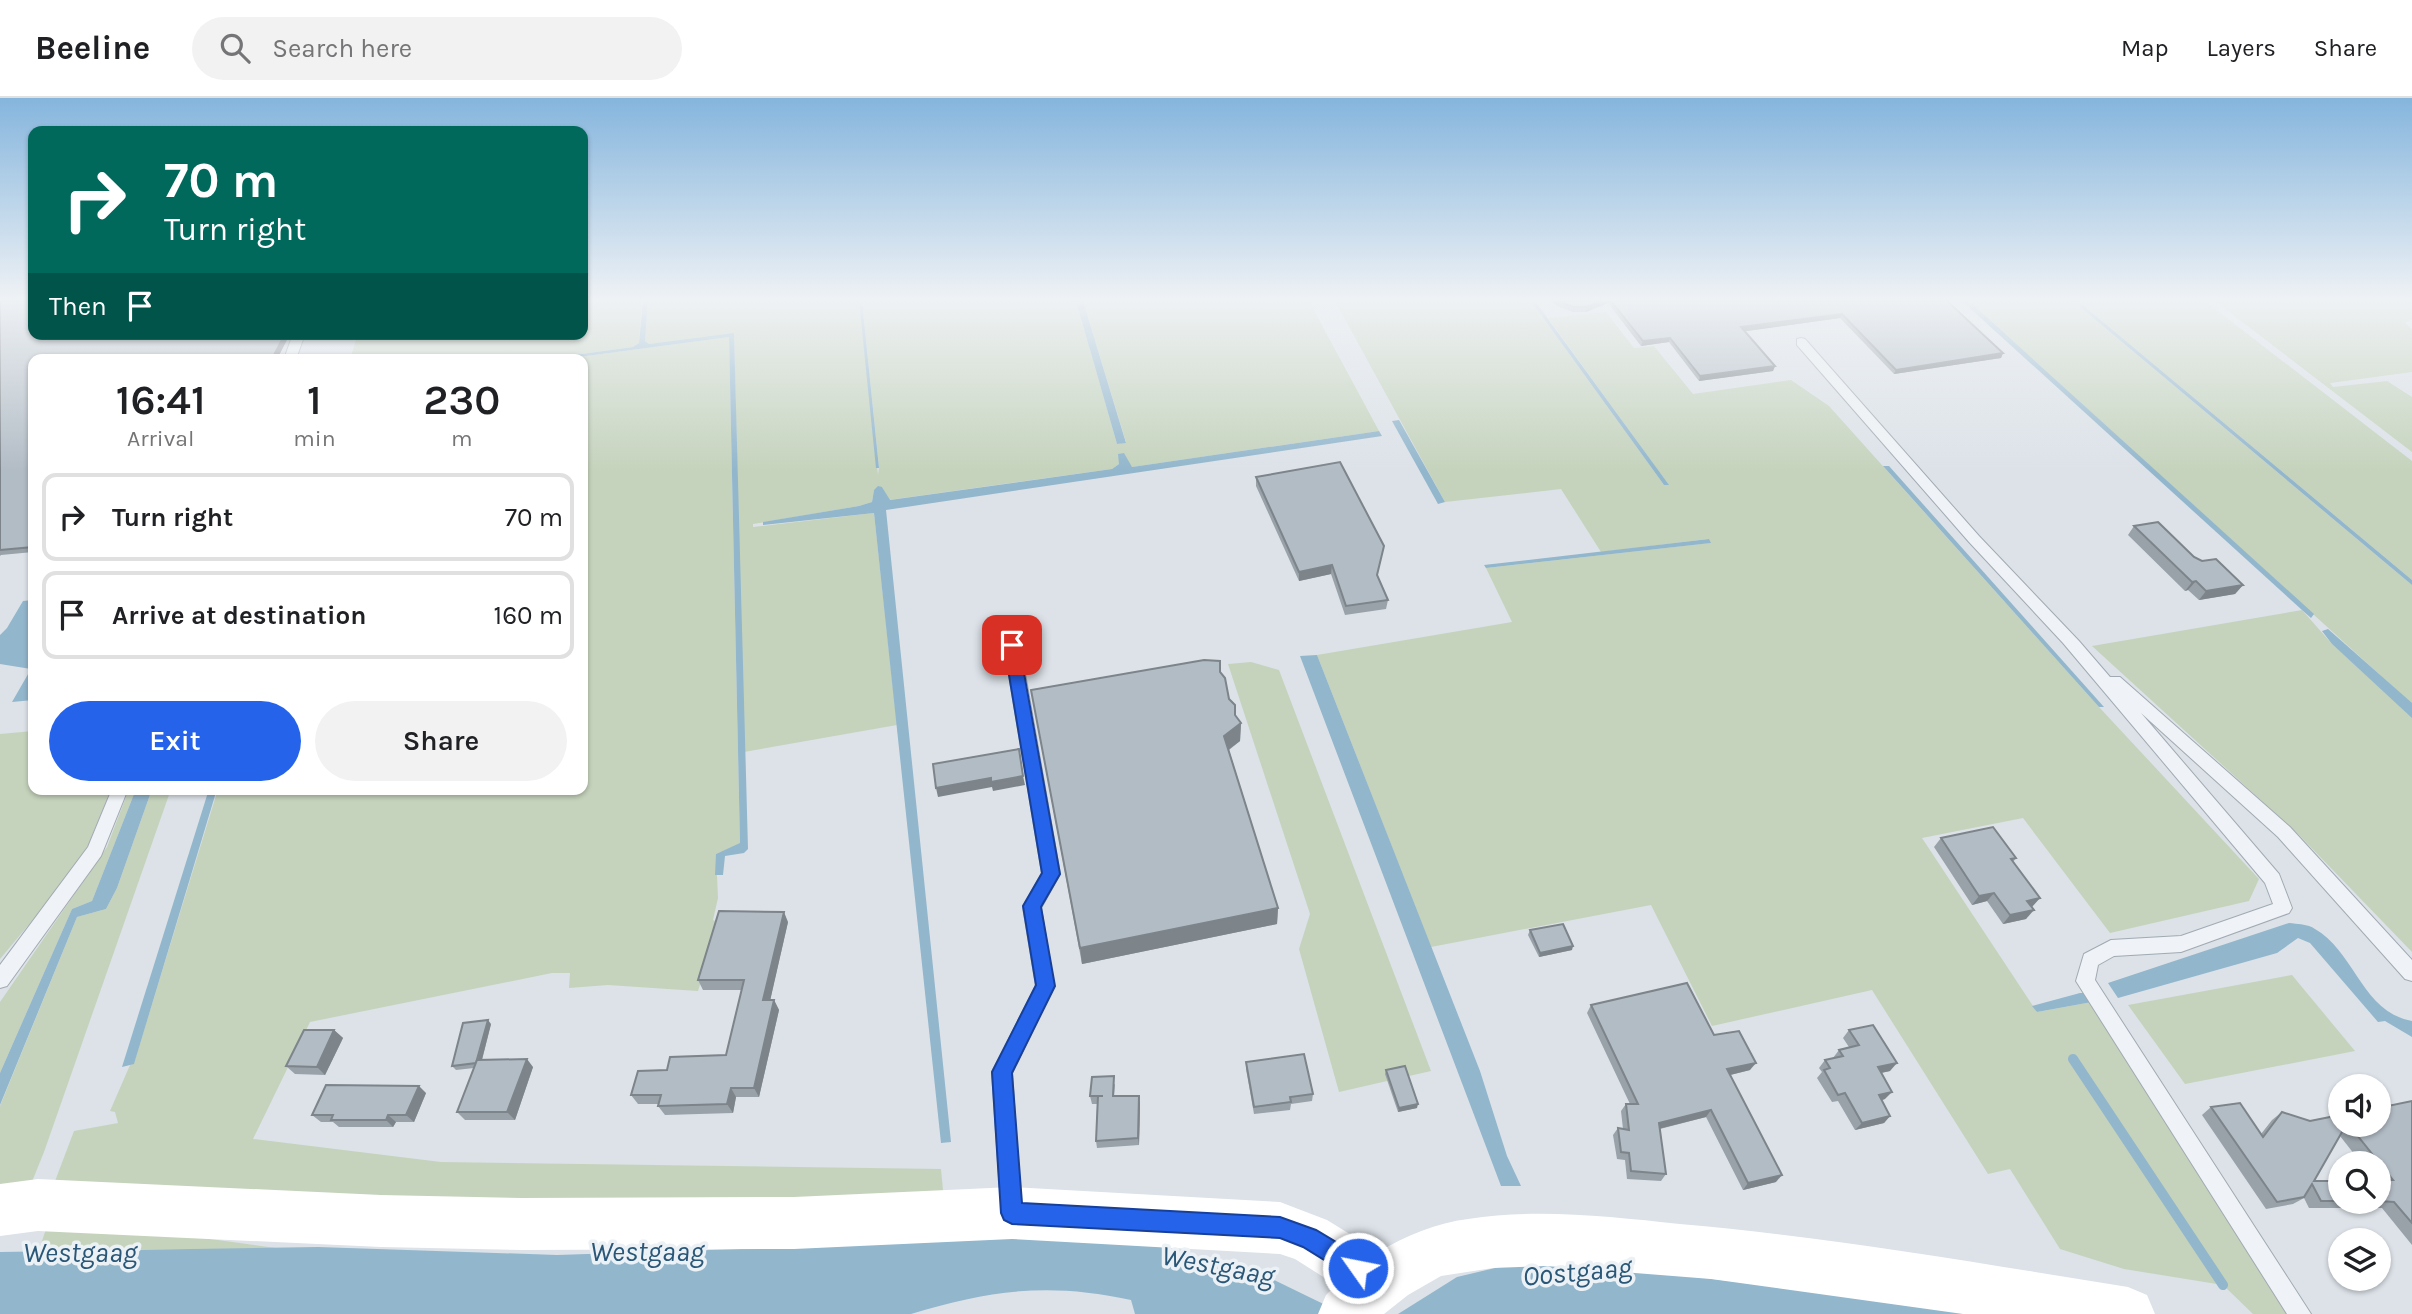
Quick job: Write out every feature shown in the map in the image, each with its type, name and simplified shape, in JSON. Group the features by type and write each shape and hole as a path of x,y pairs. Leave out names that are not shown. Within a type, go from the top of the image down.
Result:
{"street":[{"path":"0,1210 37,1205 381,1221 522,1224 794,1223 1012,1213 1280,1228 1309,1238 1357,1303 1437,1251 1485,1242 1575,1241 1799,1262 2128,1314"}],"lane":[{"path":"1815,358 2068,640 2273,879 2283,908 2180,944 2111,948 2090,960 2085,981 2300,1314"},
{"path":"2068,640 2284,832 2412,973"},
{"path":"1012,645 1051,874 1032,906 1045,986 1002,1072 1012,1213"},
{"path":"0,980 30,936 96,851 118,795"}],"green space":[{"path":"588,358 729,358 740,844 716,854 718,898 713,920 719,923 698,991 608,985 569,988 570,973 552,973 310,1022 253,1139 441,1162 941,1169 944,1201 444,1201 52,1189 74,1131 118,1123 115,1112 110,1111 130,1065 134,1063 216,795 588,795"},
{"path":"735,358 865,358 878,475 868,358 1092,358 1117,444 1126,442 1100,358 1340,358 1379,431 1132,467 1119,464 1112,469 889,500 882,487 874,490 872,502 859,506 753,524 753,527 874,513 897,725 744,752"},
{"path":"1366,358 1572,358 1664,485 1668,484 1577,358 1664,358 1693,394 1791,380 1829,406 2099,707 2259,879 2249,901 2110,933 2023,818 1922,838 2037,1012 2092,1002 2300,1314 2253,1314 2223,1285 2124,1269 2060,1249 2010,1169 1988,1174 1872,990 1712,1026 1651,905 1431,947 1317,655 1512,622 1486,568 1710,543 1708,539 1601,552 1561,489 1445,502"},
{"path":"2031,358 2141,358 2412,585 2412,704"},
{"path":"2146,358 2278,358 2412,461 2412,580"},
{"path":"2289,358 2412,358 2412,372 2330,383 2333,387 2387,381 2412,397 2412,452"},
{"path":"2302,610 2332,644 2412,717 2412,952 2299,835 2092,646"},
{"path":"1251,662 1279,670 1431,1071 1339,1092 1299,949 1310,914 1228,664"},
{"path":"28,731 28,795 109,795 81,862 0,959 0,734"},
{"path":"127,795 134,795 92,901 72,909 0,1073 0,1002 107,847"},
{"path":"150,795 169,795 27,1194 0,1196 0,1106 77,917 106,909 117,888"},
{"path":"2292,975 2355,1051 2185,1084 2128,1005"},
{"path":"50,1217 283,1249 39,1250"}],"water":[{"path":"729,358 735,358 748,849 744,853 725,856 723,875 715,875 716,854 740,843"},
{"path":"865,358 868,358 879,468 876,468"},
{"path":"1092,358 1100,358 1126,443 1117,444"},
{"path":"1572,358 1576,358 1669,485 1664,485"},
{"path":"2024,358 2032,358 2314,614 2311,618"},
{"path":"2141,358 2146,358 2412,580 2412,585"},
{"path":"1399,420 1445,502 1438,504 1392,421"},
{"path":"1379,431 1382,436 886,510 951,1142 941,1143 874,513 763,525 763,522 872,502 874,490 878,486 882,487 890,500 1112,469 1119,464 1118,454 1124,453 1132,467"},
{"path":"1883,466 1889,466 2104,707 2099,707"},
{"path":"1709,539 1711,543 1486,568 1484,565"},
{"path":"28,600 28,669 0,664 0,635 23,601"},
{"path":"2328,629 2412,703 2412,718 2332,644 2322,631"},
{"path":"1317,655 1480,1071 1507,1156 1521,1186 1501,1186 1300,656"},
{"path":"28,674 28,700 12,702"},
{"path":"134,795 150,795 117,888 106,909 77,917 0,1105 0,1073 72,909 92,901"},
{"path":"207,795 215,795 134,1064 122,1067"},
{"path":"2289,923 2312,927 2329,939 2381,1006 2412,1021 2412,1037 2385,1021 2378,1022 2310,943 2298,938 2277,953 2118,998 2108,983"},
{"path":"2087,993 2092,1002 2037,1012 2032,1006"},
{"name":"Westgaag","path":"1090,1227 1270,1278 1344,1314 1135,1314 1131,1300 1101,1294 1046,1290 994,1294 911,1314 0,1314 0,1252 318,1247 557,1255 741,1249 950,1232"},
{"name":"Oostgaag","path":"1570,1262 1856,1296 1970,1314 1398,1314 1457,1277 1512,1264"}],"building":[{"path":"0,358 28,358 28,547 0,550"},
{"path":"1686,358 1768,358 1775,366 1700,376"},
{"path":"1884,358 1973,358 1896,370"},
{"path":"1340,462 1384,546 1377,575 1388,600 1346,606 1332,565 1299,572 1256,477"},
{"path":"2158,522 2194,557 2202,561 2216,559 2243,585 2206,591 2196,581 2192,582 2134,526"},
{"path":"1204,660 1220,661 1220,672 1225,678 1229,699 1235,705 1235,715 1241,723 1224,736 1278,908 1080,948 1031,690"},
{"path":"1019,749 1023,776 991,782 991,778 936,788 933,764"},
{"path":"1993,827 2016,858 2011,859 2040,898 2027,901 2034,910 2010,915 1994,893 1979,896 1941,838"},
{"path":"719,911 784,912 763,1000 774,1000 754,1088 731,1088 727,1104 658,1106 661,1095 631,1095 638,1071 667,1070 670,1057 726,1055 744,980 698,980"},
{"path":"1563,924 1573,946 1540,953 1530,930"},
{"path":"1687,983 1714,1035 1739,1031 1756,1063 1727,1069 1782,1175 1748,1183 1711,1110 1659,1123 1666,1174 1631,1171 1629,1153 1621,1152 1618,1128 1629,1130 1626,1104 1638,1104 1591,1005"},
{"path":"488,1020 476,1063 452,1066 463,1023"},
{"path":"1873,1025 1897,1063 1878,1067 1892,1092 1879,1095 1890,1116 1862,1123 1845,1093 1838,1095 1824,1070 1830,1068 1825,1060 1843,1056 1839,1050 1859,1045 1849,1030"},
{"path":"304,1030 334,1030 317,1067 286,1066"},
{"path":"1304,1054 1313,1094 1290,1097 1291,1102 1254,1107 1246,1062"},
{"path":"527,1059 507,1112 457,1112 477,1060"},
{"path":"1405,1066 1418,1104 1399,1108 1386,1070"},
{"path":"1114,1076 1113,1096 1139,1096 1138,1138 1096,1141 1098,1096 1090,1096 1092,1077"},
{"path":"326,1085 419,1086 406,1115 388,1115 386,1120 331,1120 333,1115 312,1115"},
{"path":"2412,1101 2412,1223 2391,1202 2391,1151 2370,1151 2359,1137 2391,1137 2391,1105"},
{"path":"2240,1103 2263,1137 2282,1112 2310,1121 2328,1117 2328,1137 2339,1137 2331,1151 2328,1151 2328,1156 2314,1181 2328,1181 2328,1201 2321,1201 2312,1184 2304,1197 2277,1202 2211,1107"}],"waterway":[{"path":"2073,1059 2223,1285"}],"route":[{"path":"1012,645 1051,874 1032,906 1045,986 1002,1072 1012,1213 1280,1228 1309,1238 1358,1268"}]}
